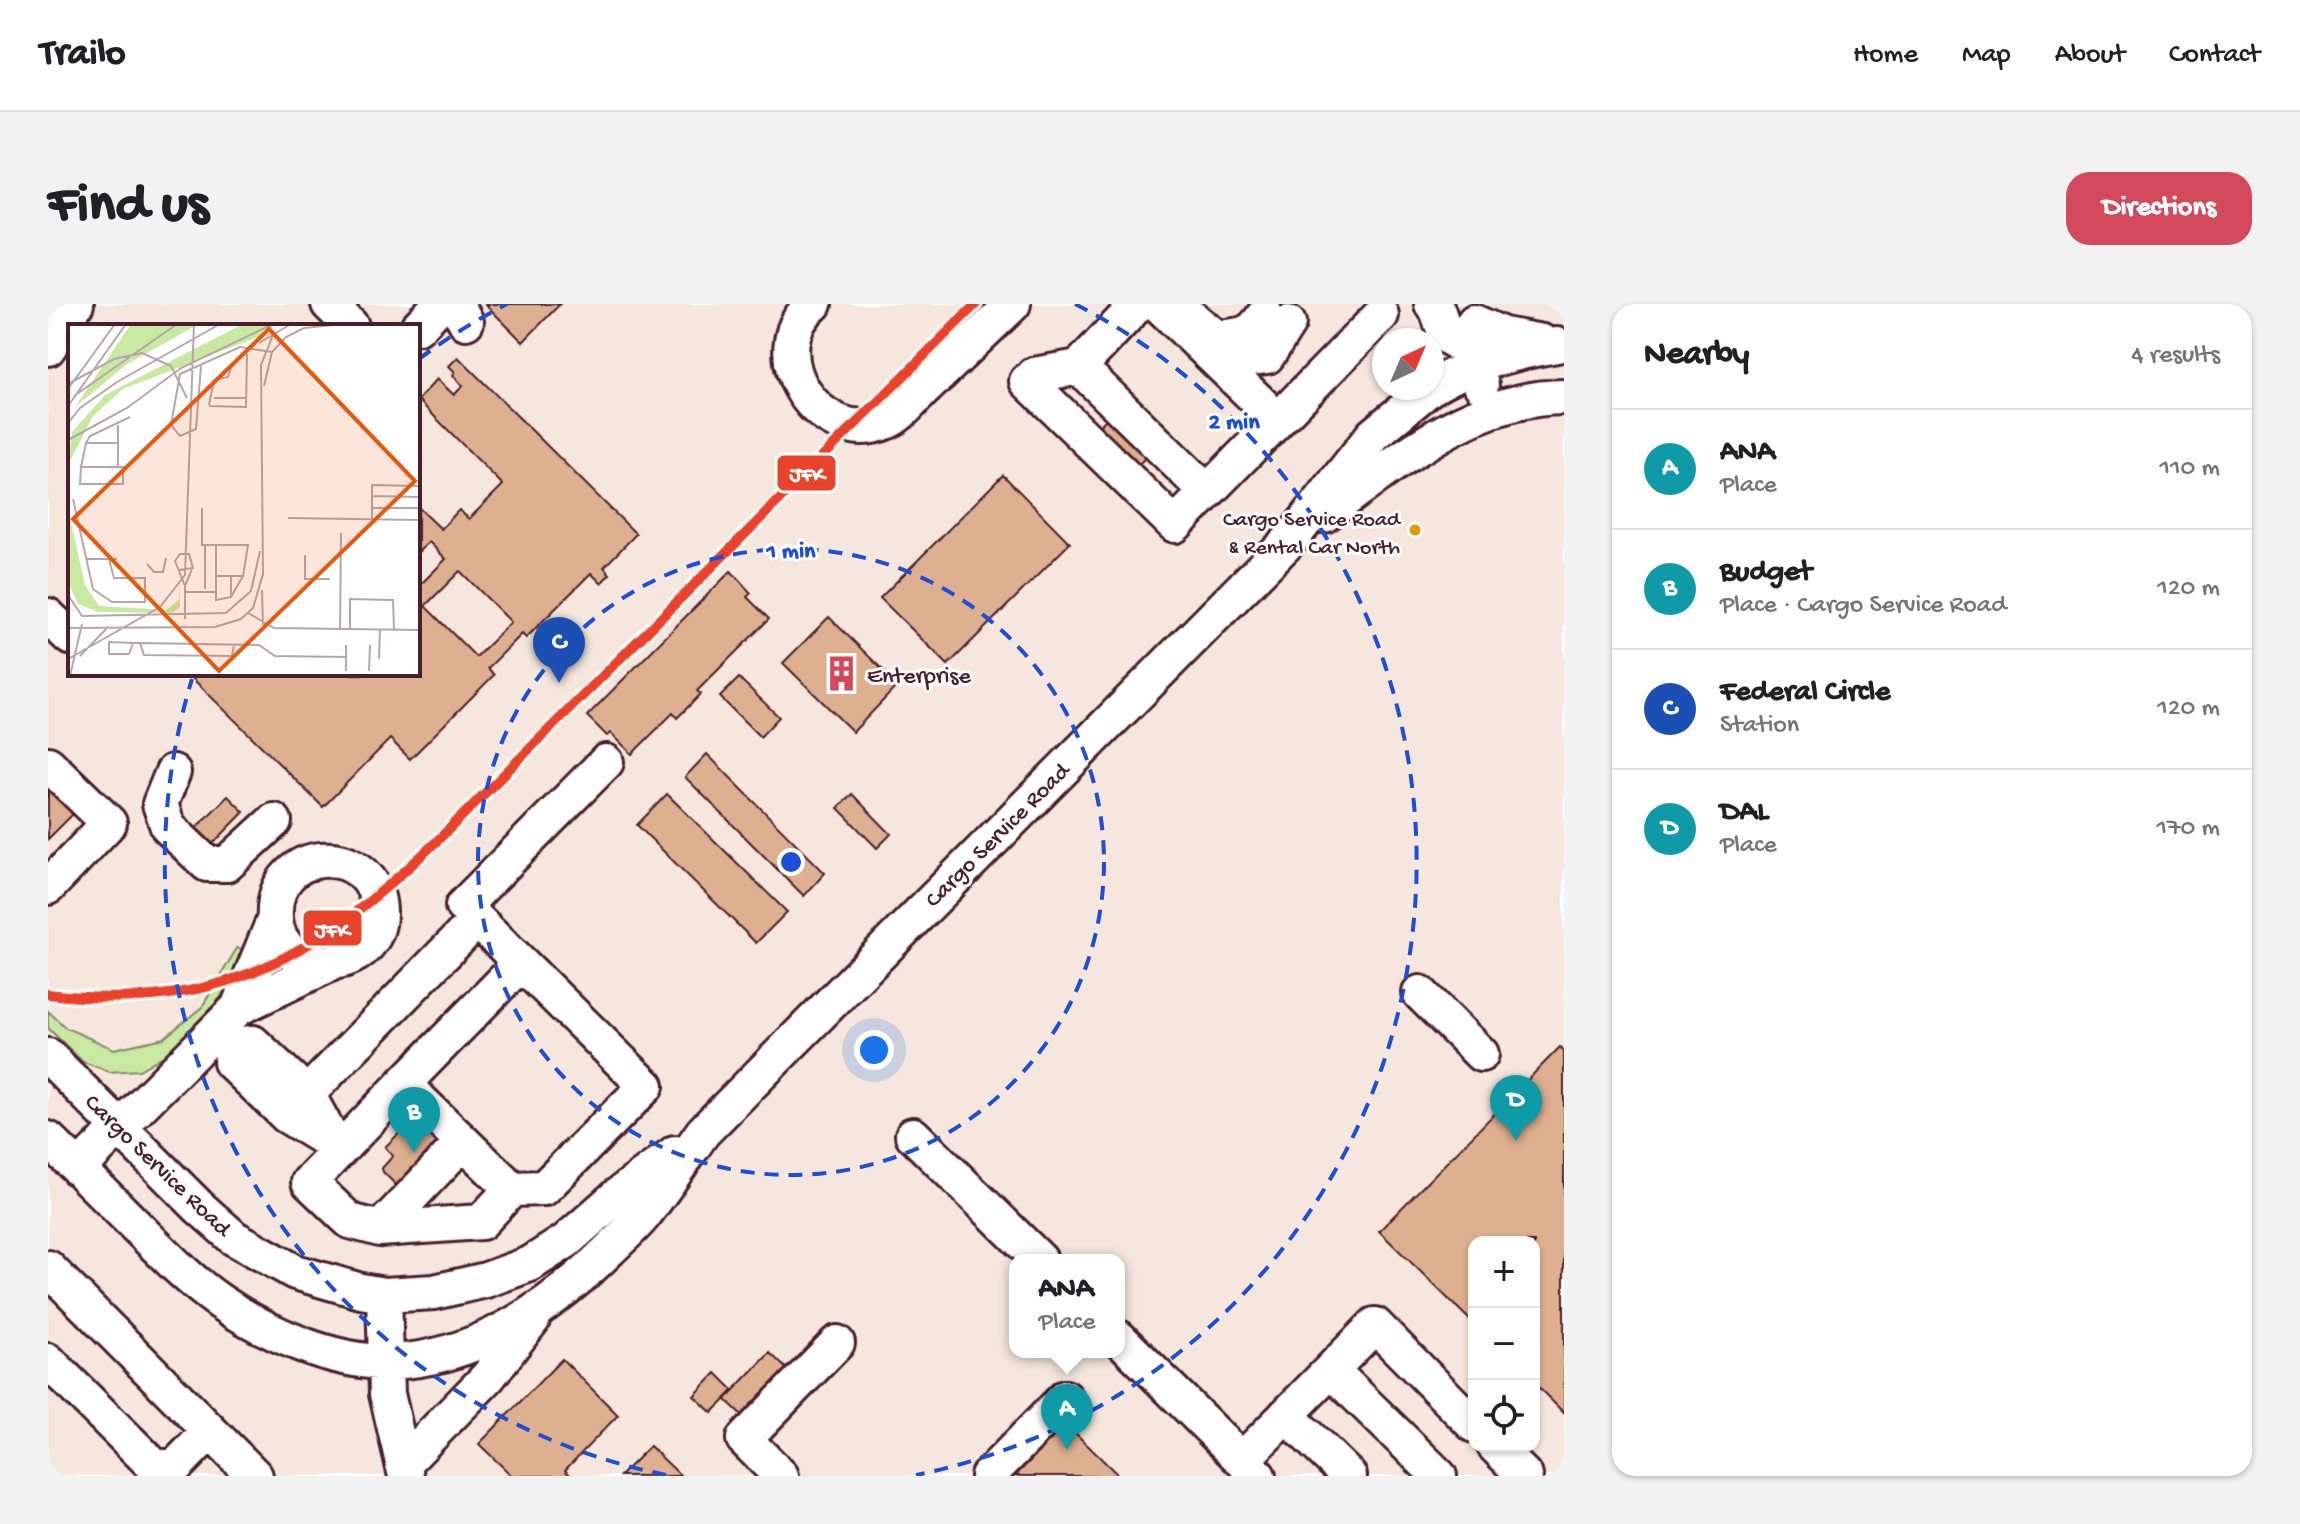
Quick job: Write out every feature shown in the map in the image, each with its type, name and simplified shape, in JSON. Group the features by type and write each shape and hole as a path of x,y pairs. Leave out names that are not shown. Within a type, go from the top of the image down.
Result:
{"street":[{"path":"48,348 76,304"},
{"path":"329,304 349,324"},
{"path":"809,308 794,333 792,360 799,385 814,407 836,422 861,429 890,421 1013,304"},
{"path":"1138,304 1079,367 1030,378 1175,525 1381,315"},
{"path":"1158,304 1278,420"},
{"path":"1176,304 1217,338 1245,335 1276,319"},
{"path":"1429,304 1437,309 1446,336 1503,335 1561,346"},
{"path":"1429,304 1431,328"},
{"path":"420,326 454,310"},
{"path":"1469,335 1488,409"},
{"name":"Cargo Service Road","path":"1444,366 1469,335 1515,352 1561,346"},
{"path":"1079,367 1207,492"},
{"name":"Cargo Service Road","path":"1292,538 1437,435 1488,409 1550,398"},
{"name":"Cargo Service Road","path":"48,1139 181,1271 230,1308 265,1328 311,1346 364,1360 386,1362 427,1357 473,1344 509,1328 543,1307 578,1279 642,1217 703,1132 1292,538 1373,435 1413,400"},
{"path":"48,616 68,635"},
{"path":"521,963 337,1148 309,1182 350,1221 380,1229 481,1222 512,1189 544,1188 646,1086 521,963 477,920 463,906 606,762"},
{"path":"48,764 109,823 48,887"},
{"path":"173,772 160,804 168,827 207,864 227,864 274,821"},
{"path":"78,1169 119,1127 229,1028 330,964 353,957 364,949 374,934 379,913 377,896 363,874 340,861 326,859 309,862 294,870 285,879 274,904 278,933 289,949 310,961 330,964"},
{"path":"275,918 229,1028 231,1062 287,1116 337,1148"},
{"path":"307,1094 477,920"},
{"path":"1420,993 1481,1054"},
{"path":"229,1028 253,1043 307,1094 337,1148"},
{"name":"Cargo Service Road","path":"48,1056 215,1223 252,1250 318,1281 384,1295 434,1292 530,1264 566,1241 618,1195 703,1132"},
{"path":"403,1084 512,1189"},
{"path":"913,1135 1034,1254"},
{"path":"380,1229 463,1142"},
{"path":"48,1268 255,1476"},
{"path":"384,1295 387,1394 404,1470"},
{"path":"404,1470 488,1377 543,1307"},
{"path":"1125,1344 1250,1468 1286,1415 1375,1325 1468,1419"},
{"path":"781,1476 744,1439 837,1343"},
{"path":"48,1361 156,1468 177,1465 210,1431"},
{"path":"1331,1370 1439,1476"},
{"path":"988,1476 1065,1398"},
{"path":"1286,1415 1349,1476"},
{"path":"1501,1452 1525,1476"}],"shaded area":[{"path":"48,304 1564,304 1564,1476 48,1476"}],"green space":[{"path":"237,948 249,950 220,998 170,1052 139,1070 110,1072 83,1062 48,1028 48,1011 66,1028 114,1049 164,1038 202,1007"}],"building":[{"path":"485,304 560,304 523,342"},
{"path":"458,357 636,534 604,567 610,574 601,583 591,573 526,638 522,634 488,668 494,675 410,759 390,739 323,807 190,676 420,676 420,585 446,559 429,542 420,550 420,509 441,529 459,510 469,519 503,485 420,402 420,398 437,379 454,395 463,386 453,375 455,372 449,366","holes":["460,571 511,622 476,657 425,606"]},
{"path":"1114,411 1153,450 1133,470 1094,431"},
{"path":"1003,475 1070,543 948,665 880,598"},
{"path":"731,571 751,593 747,597 769,619 697,691 701,694 677,718 673,713 632,754 611,733 607,736 587,716"},
{"name":"Enterprise","path":"829,617 898,685 853,732 783,663"},
{"path":"739,678 779,717 760,737 720,697"},
{"path":"707,754 825,873 804,896 685,777"},
{"path":"48,774 49,788 74,813 48,839"},
{"path":"667,794 787,912 756,943 637,825"},
{"path":"852,794 891,834 877,848 838,808"},
{"path":"228,796 244,812 203,854 187,837"},
{"path":"1560,1047 1564,1051 1564,1413 1540,1389 1540,1236 1468,1236 1468,1318 1379,1231"},
{"path":"414,1119 443,1147 400,1189 383,1172 382,1168 393,1156 385,1147"},
{"path":"770,1353 795,1377 750,1423 725,1399"},
{"path":"562,1359 618,1415 565,1470 571,1476 512,1476 479,1444"},
{"path":"716,1373 734,1391 712,1413 694,1396"},
{"path":"1066,1424 1119,1476 1015,1476"},
{"path":"650,1446 681,1476 620,1476"}],"transit line":[{"name":"JFK","path":"48,994 110,998 165,995 216,984 263,968 308,944 352,915 439,839 976,304"}],"place":[{"name":"Cargo Service Road & Rental Car North","path":"1415,530"},
{"name":"Enterprise","path":"841,674"},
{"name":"Federal Circle","path":"559,683"},
{"name":"DAL","path":"1516,1141"},
{"name":"Budget","path":"414,1153"},
{"name":"ANA","path":"1067,1450"}]}
